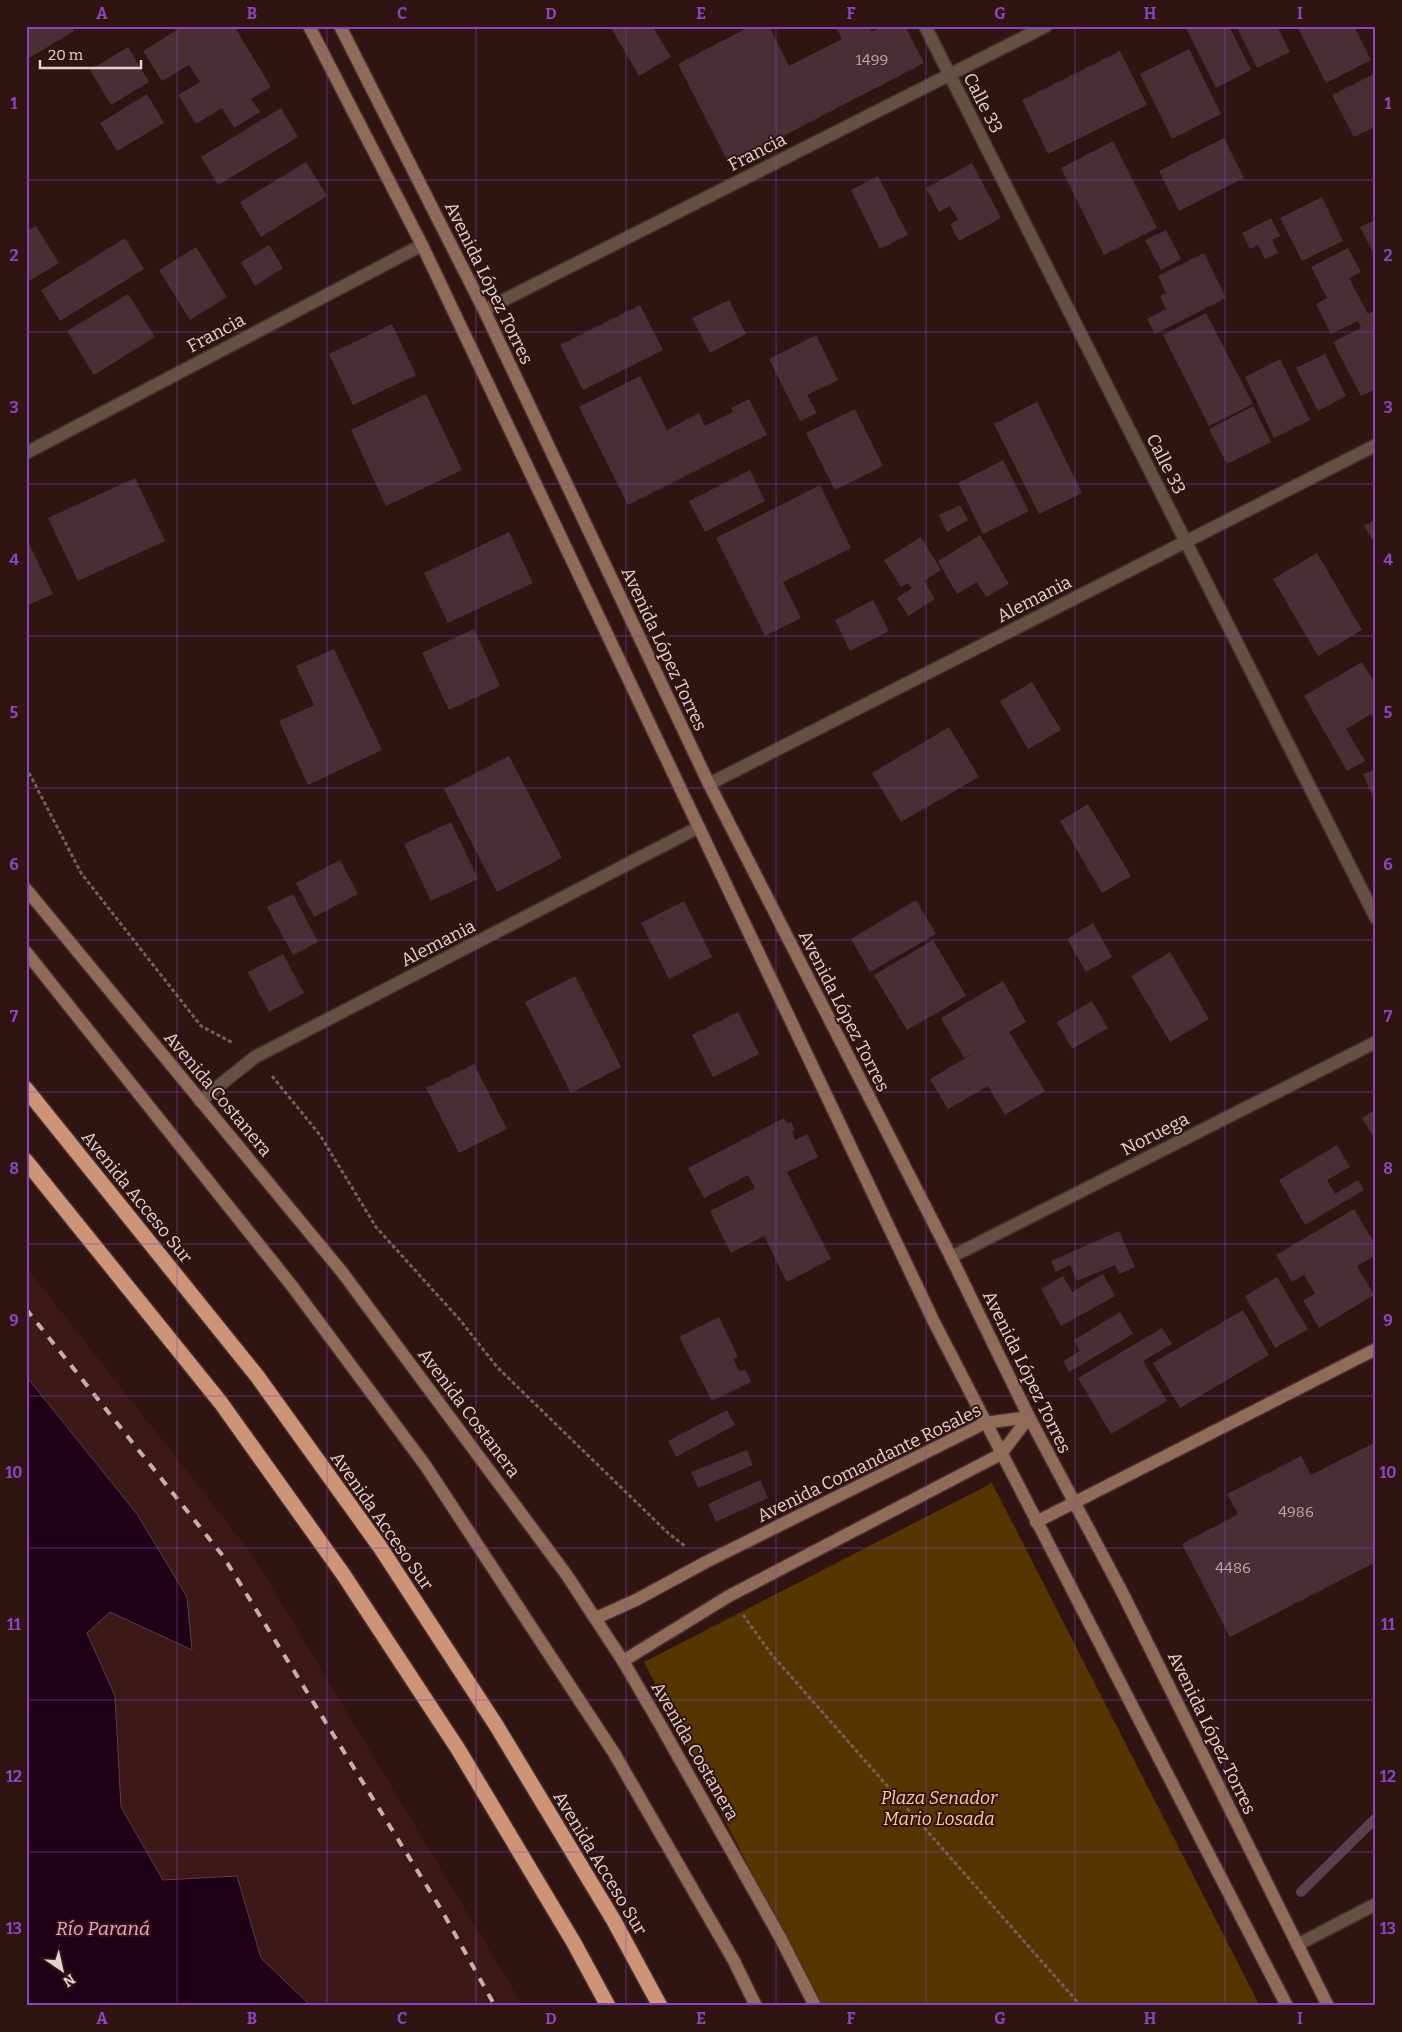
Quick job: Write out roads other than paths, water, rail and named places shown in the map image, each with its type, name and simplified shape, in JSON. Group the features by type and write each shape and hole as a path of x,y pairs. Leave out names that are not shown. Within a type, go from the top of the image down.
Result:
{"highway":[{"name":"Avenida Acceso Sur","path":"26,1089 257,1376 380,1547 496,1725 614,1921 660,2006"},
{"path":"26,1161 221,1403 343,1574 458,1750 574,1943 608,2006"}],"main road":[{"path":"310,26 422,245 934,1322 1287,2006"},
{"name":"Avenida López Torres","path":"340,26 484,310 709,784 951,1258 1029,1417 1122,1592 1328,2006"},
{"name":"Avenida Costanera","path":"26,889 342,1272 561,1566 623,1660 781,1939 814,2006"},
{"path":"26,952 292,1286 424,1465 614,1753 734,1962 756,2006"},
{"path":"1036,1522 1376,1348"},
{"path":"623,1660 730,1596 1001,1454 1029,1417"},
{"name":"Avenida Comandante Rosales","path":"596,1618 636,1600 706,1562 985,1423 1029,1417"}],"street":[{"name":"Calle 33","path":"925,26 1376,918"},
{"name":"Francia","path":"484,310 1046,26"},
{"name":"Francia","path":"28,448 422,245"},
{"name":"Alemania","path":"709,784 1376,445"},
{"name":"Alemania","path":"200,1101 255,1057 699,827"},
{"name":"Noruega","path":"951,1258 1376,1042"},
{"path":"1297,1944 1376,1904"}],"water":[{"name":"Río Paraná","path":"26,1376 137,1514 187,1597 192,1650 110,1612 87,1633 115,1696 121,1807 163,1880 237,1876 261,1958 311,2006 26,2006"}],"waterway":[{"path":"1301,1892 1376,1818"}],"railway":[{"path":"26,1309 223,1556 441,1909 495,2006"}],"park label":[{"name":"Plaza Senador Mario Losada","path":"939,1808"}]}
